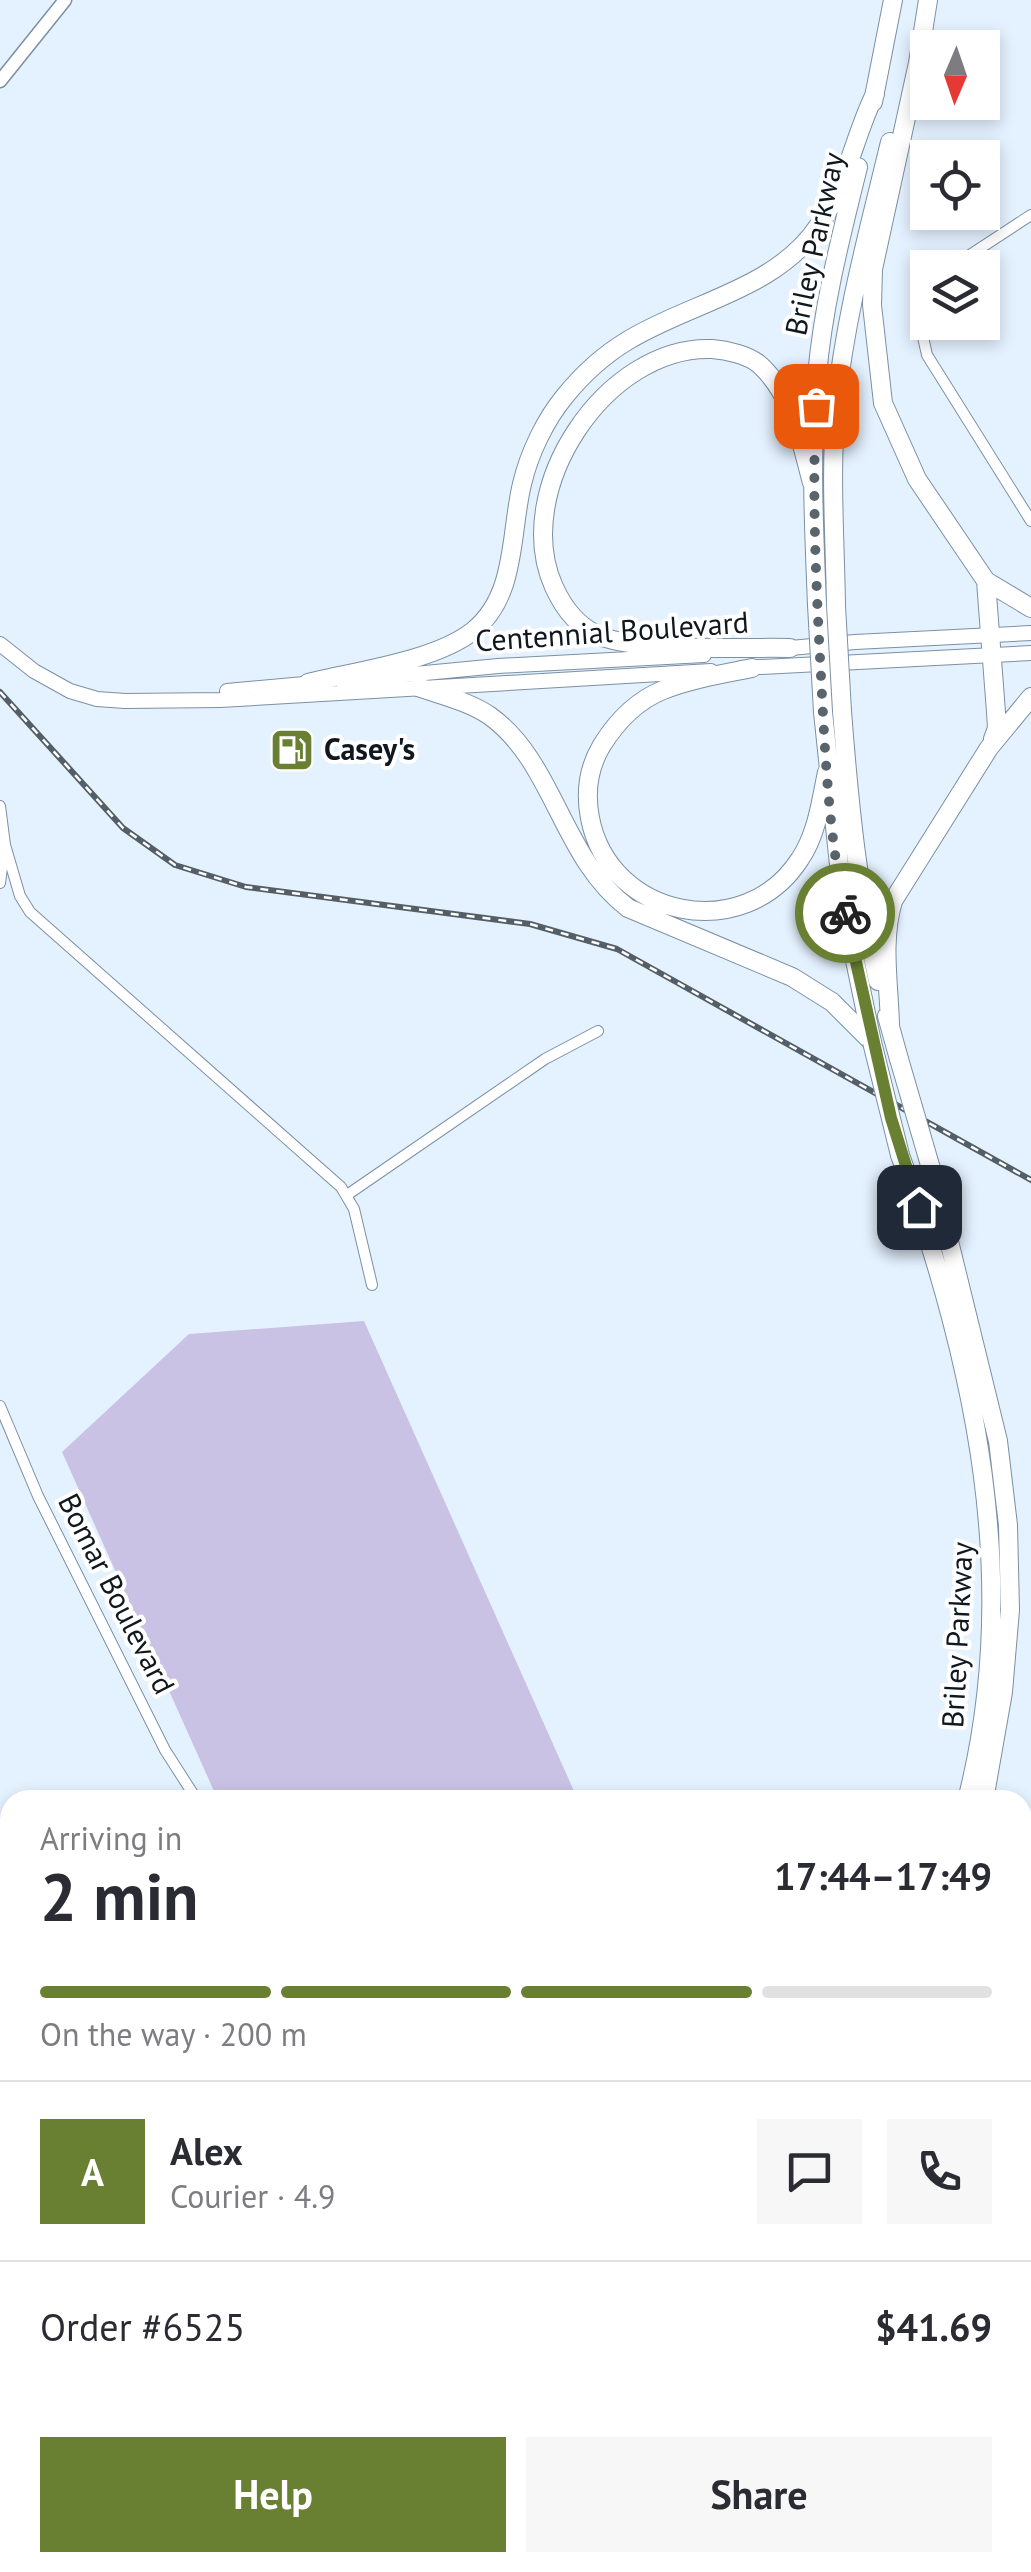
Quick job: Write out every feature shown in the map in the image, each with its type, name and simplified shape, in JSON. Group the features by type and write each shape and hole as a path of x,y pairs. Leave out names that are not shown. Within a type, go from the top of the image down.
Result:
{"highway":[{"name":"Briley Parkway","path":"893,0 830,282 817,376 812,484 842,711 851,833 862,908 998,1441 1008,1524 1010,1610 1004,1692 986,1790"},
{"name":"Briley Parkway","path":"918,0 908,60 848,320 841,372 823,712 842,902 900,1155 935,1258 974,1418 990,1522 993,1614 988,1695 969,1790"},
{"path":"928,0 873,269 876,358 883,403 917,479 986,581 1031,608"},
{"path":"308,683 419,657 473,631 494,607 505,580 523,478 541,434 564,397 596,363 627,341 770,273 796,252 819,226 844,178 859,128 875,94"},
{"path":"790,648 670,645 600,636 578,622 561,602 546,557 546,519 561,456 596,403 621,382 678,352 724,350 759,363 780,389 796,422 812,484"},
{"path":"986,581 996,728 989,748"},
{"path":"752,668 662,691 614,726 595,757 588,782 593,834 606,860 642,896 666,906 692,912 739,905 779,882 800,860 812,836 827,772"},
{"path":"418,687 488,714 510,734 535,770 574,846 607,892 628,908 792,977 832,1002 872,1042"},
{"path":"890,1026 885,955 886,925 893,901 989,748 1031,697"}],"main road":[{"name":"Centennial Boulevard","path":"197,698 228,690 498,666 1031,633"},
{"name":"Centennial Boulevard","path":"0,644 34,671 70,691 97,699 220,700 1031,653"}],"street":[{"path":"0,81 66,0"},
{"path":"978,250 1031,215"},
{"path":"924,340 927,355 1031,521"},
{"path":"0,806 5,845 20,896 30,912 330,1176 354,1210 372,1284"},
{"path":"0,882 5,845"},
{"path":"347,1195 544,1059 598,1031"},
{"name":"Bomar Boulevard","path":"0,1406 38,1496 166,1750 191,1790"}],"shaded area":[{"path":"364,1321 574,1790 214,1790 62,1452 189,1334"}],"railway":[{"path":"0,692 123,828 175,865 246,887 530,924 617,949 1031,1180"}],"way so far":[{"path":"816,406 812,484 823,712 845,913"}],"place":[{"name":"Casey's","path":"292,750"}],"route":[{"path":"845,913 900,1155 919,1207"}]}
